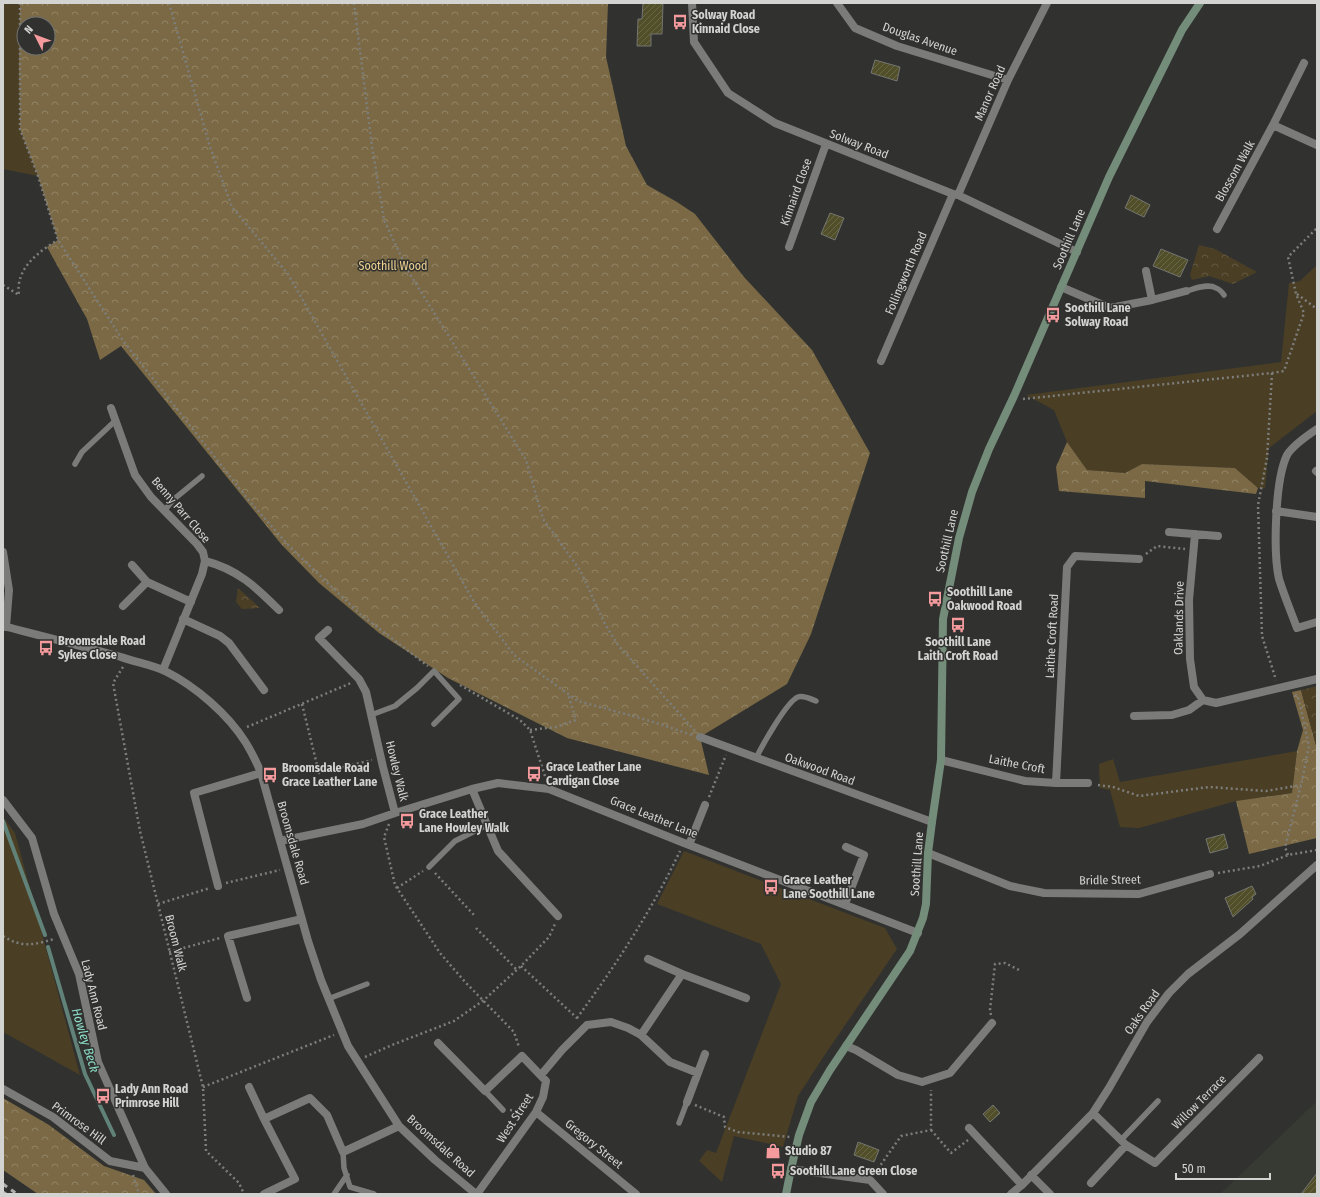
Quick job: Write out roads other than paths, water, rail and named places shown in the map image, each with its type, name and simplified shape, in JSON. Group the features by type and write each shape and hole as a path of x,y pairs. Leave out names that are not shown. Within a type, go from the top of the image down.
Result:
{"main road":[{"name":"Soothill Lane","path":"786,1194 790,1169 798,1138 811,1102 846,1046 910,951 918,933 926,904 928,853 941,760 943,619 959,538 972,492 989,449 1014,396 1109,177 1182,30 1200,3"}],"street":[{"name":"Solway Road","path":"692,3 694,42 728,93 775,123 955,195 1076,252"},
{"name":"Douglas Avenue","path":"837,3 855,28 897,46 1008,80"},
{"name":"Manor Road","path":"955,195 1008,80 1047,3"},
{"name":"Blossom Walk","path":"1217,229 1273,126 1304,63"},
{"path":"1273,126 1317,145"},
{"name":"Kinnaird Close","path":"789,247 826,144"},
{"name":"Follingworth Road","path":"881,361 955,195"},
{"path":"1146,271 1152,300"},
{"path":"1062,287 1110,308 1152,300 1186,291"},
{"name":"Benny Parr Close","path":"111,408 135,475 150,497 197,544 203,552 205,561 202,574 163,670"},
{"path":"1317,429 1304,437 1288,454 1281,473 1276,511 1275,537 1279,578 1297,628 1317,622"},
{"path":"1276,511 1317,517"},
{"path":"1169,532 1218,536"},
{"name":"Oaklands Drive","path":"1195,534 1190,600 1190,659 1194,687 1203,700"},
{"path":"3,552 9,590 4,627"},
{"name":"Laithe Croft Road","path":"1056,783 1067,567 1075,556 1139,559"},
{"name":"Benny Parr Close","path":"205,561 218,564 247,580 279,610"},
{"path":"132,565 147,582 191,602"},
{"path":"123,606 147,582"},
{"path":"183,619 220,636 229,643 264,690"},
{"name":"Broomsdale Road","path":"4,627 128,659 163,670 180,679 197,692 228,720 246,742 261,773 319,974 348,1046 399,1126 435,1160 477,1194"},
{"name":"Howley Walk","path":"328,630 319,638 359,679 366,692 395,813"},
{"path":"1134,716 1172,715 1189,710 1203,700 1216,703 1317,679"},
{"name":"Oakwood Road","path":"700,737 932,822"},
{"name":"Laithe Croft","path":"941,760 1024,780 1056,783 1088,783"},
{"path":"218,886 194,794 261,773"},
{"name":"Grace Leather Lane","path":"280,841 363,824 472,789 498,783 549,789 686,844 918,933"},
{"path":"472,789 498,851 558,916"},
{"name":"Lady Ann Road","path":"3,800 32,838 54,914 79,974 98,1062 145,1168 166,1194"},
{"path":"686,844 705,805"},
{"path":"845,904 864,855 846,847"},
{"name":"Bridle Street","path":"928,853 1010,886 1044,893 1139,894 1210,874"},
{"name":"Oaks Road","path":"1011,1194 1022,1185 1093,1113 1147,1022 1169,993 1188,974 1240,934 1317,865"},
{"path":"247,998 228,936 302,919"},
{"path":"648,959 682,974 746,998"},
{"path":"641,1035 682,974"},
{"path":"485,1091 522,1056 541,1075 562,1050 587,1025 611,1022 628,1028 641,1035 670,1062 698,1073"},
{"path":"846,1046 856,1050 898,1075 922,1082 950,1073 992,1023"},
{"name":"West Street","path":"438,1043 485,1091"},
{"path":"687,1102 705,1054"},
{"name":"Willow Terrace","path":"1124,1142 1155,1162 1260,1058"},
{"name":"West Street","path":"477,1194 536,1112 543,1097 546,1082 541,1075"},
{"path":"249,1087 295,1179 264,1194"},
{"name":"Primrose Hill","path":"3,1088 53,1117 110,1161 145,1168"},
{"path":"264,1119 310,1098 327,1115 342,1152 399,1126"},
{"name":"Gregory Street","path":"536,1112 636,1194"},
{"path":"1092,1183 1124,1142 1093,1113"},
{"path":"972,1131 1022,1185"},
{"path":"790,1169 870,1180 883,1194"},
{"path":"1031,1175 1050,1194"}],"lane":[{"path":"1186,291 1211,286 1224,294"},
{"path":"75,464 82,452 115,421"},
{"path":"164,511 174,499 202,476"},
{"path":"371,715 395,706 417,688 434,671 460,699 434,724"},
{"path":"756,758 791,702 798,697 804,697 816,701"},
{"path":"429,867 455,841 487,825"},
{"path":"328,999 367,984"},
{"name":"West Street","path":"485,1091 503,1110"},
{"path":"1124,1142 1158,1101"},
{"path":"679,1123 687,1102"},
{"path":"342,1152 344,1168 350,1187 374,1194"},
{"path":"334,1194 347,1176"}],"waterway":[{"name":"Howley Beck","path":"3,821 45,935"},
{"name":"Howley Beck","path":"48,947 85,1074 114,1135"}],"railway":[{"path":"3,1184 17,1194"}],"place":[{"name":"Solway Road Kinnaid Close","path":"680,22"},
{"name":"Soothill Lane Solway Road","path":"1053,315"},
{"name":"Soothill Lane Oakwood Road","path":"935,599"},
{"name":"Soothill Lane Laith Croft Road","path":"958,625"},
{"name":"Broomsdale Road Sykes Close","path":"46,648"},
{"name":"Grace Leather Lane Cardigan Close","path":"534,774"},
{"name":"Broomsdale Road Grace Leather Lane","path":"270,775"},
{"name":"Grace Leather Lane Howley Walk","path":"407,821"},
{"name":"Grace Leather Lane Soothill Lane","path":"771,887"},
{"name":"Lady Ann Road Primrose Hill","path":"103,1096"},
{"name":"Studio 87","path":"773,1151"},
{"name":"Soothill Lane Green Close","path":"778,1171"}],"park label":[{"name":"Soothill Wood","path":"393,266"}]}
